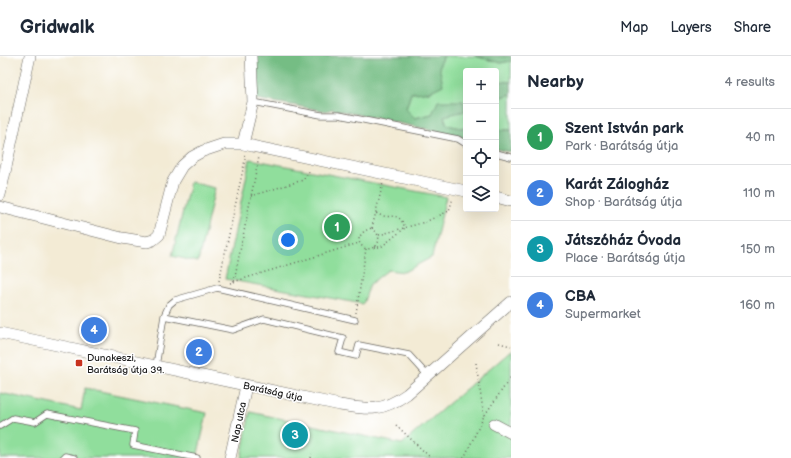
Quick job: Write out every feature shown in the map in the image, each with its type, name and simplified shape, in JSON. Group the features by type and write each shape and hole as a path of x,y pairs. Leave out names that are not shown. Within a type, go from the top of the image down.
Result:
{"street":[{"path":"0,195 3,170 30,56"},
{"path":"243,144 253,102 251,56"},
{"path":"0,208 122,238 147,242 153,240 158,235 173,181 182,166 192,157 203,151 224,144 243,144 261,147 461,190"},
{"path":"499,198 511,201"},
{"name":"Barátság útja","path":"0,333 246,386 356,408 372,409 384,407 397,402 511,302"},
{"name":"Nap utca","path":"230,458 246,386"},
{"path":"494,424 511,433"}],"lane":[{"path":"253,102 321,115 339,115 458,139 463,142"},
{"path":"499,154 511,157"},
{"path":"156,366 164,316 169,305 176,300 217,288 355,320"},
{"path":"164,316 233,330 264,319 342,338 339,352 356,356 359,345 409,355 428,376"},
{"path":"0,426 13,418 35,422 47,414 135,431 132,445 197,458"},
{"path":"63,458 65,456 74,458"}],"path":[{"path":"217,288 245,160 243,144"},
{"path":"234,281 261,147"},
{"path":"251,196 303,180 318,159"},
{"path":"372,228 385,173"},
{"path":"379,235 424,222 449,211 461,190"},
{"path":"376,213 382,217 395,216 403,222 405,228"},
{"path":"359,243 361,233 365,229 372,228 377,231 379,235 378,243 374,247"},
{"path":"366,249 381,247 405,228"},
{"path":"217,288 234,281 359,243"},
{"path":"359,243 366,249"},
{"path":"355,320 366,249"},
{"path":"499,343 511,346"},
{"path":"476,363 484,416 494,424"},
{"path":"464,458 484,416 511,378"},
{"path":"396,425 431,458"},
{"path":"311,458 312,454"}],"green space":[{"path":"253,56 444,56 439,66 443,85 429,92 411,93 406,109 415,118 432,114 438,101 463,101 463,111 444,116 447,125 463,128 463,138 460,136 332,109 326,111 256,99"},
{"path":"444,56 475,56 501,63 511,61 511,82 499,81 499,68 463,68 463,128 447,125 444,116 432,114 415,118 406,109 411,93 429,92"},
{"path":"475,56 511,56 511,61 501,63"},
{"path":"499,81 511,82 511,94 499,98"},
{"path":"511,94 511,130 499,130 499,98"},
{"path":"499,130 511,130 511,152 499,150"},
{"path":"250,159 446,197 432,257 404,272 388,270 370,284 363,304 225,279"},
{"path":"190,182 215,188 198,262 172,256"},
{"path":"511,350 511,458 241,458 250,412 402,444"},
{"path":"85,388 207,413 197,458 0,458 0,393 81,410"}],"place":[{"name":"Szent István park","path":"337,227"},
{"name":"CBA","path":"94,330"},
{"name":"Karát Zálogház","path":"199,352"},
{"name":"Dunakeszi, Barátság útja 39.","path":"79,363"},
{"name":"Játszóház Óvoda","path":"295,435"}]}
